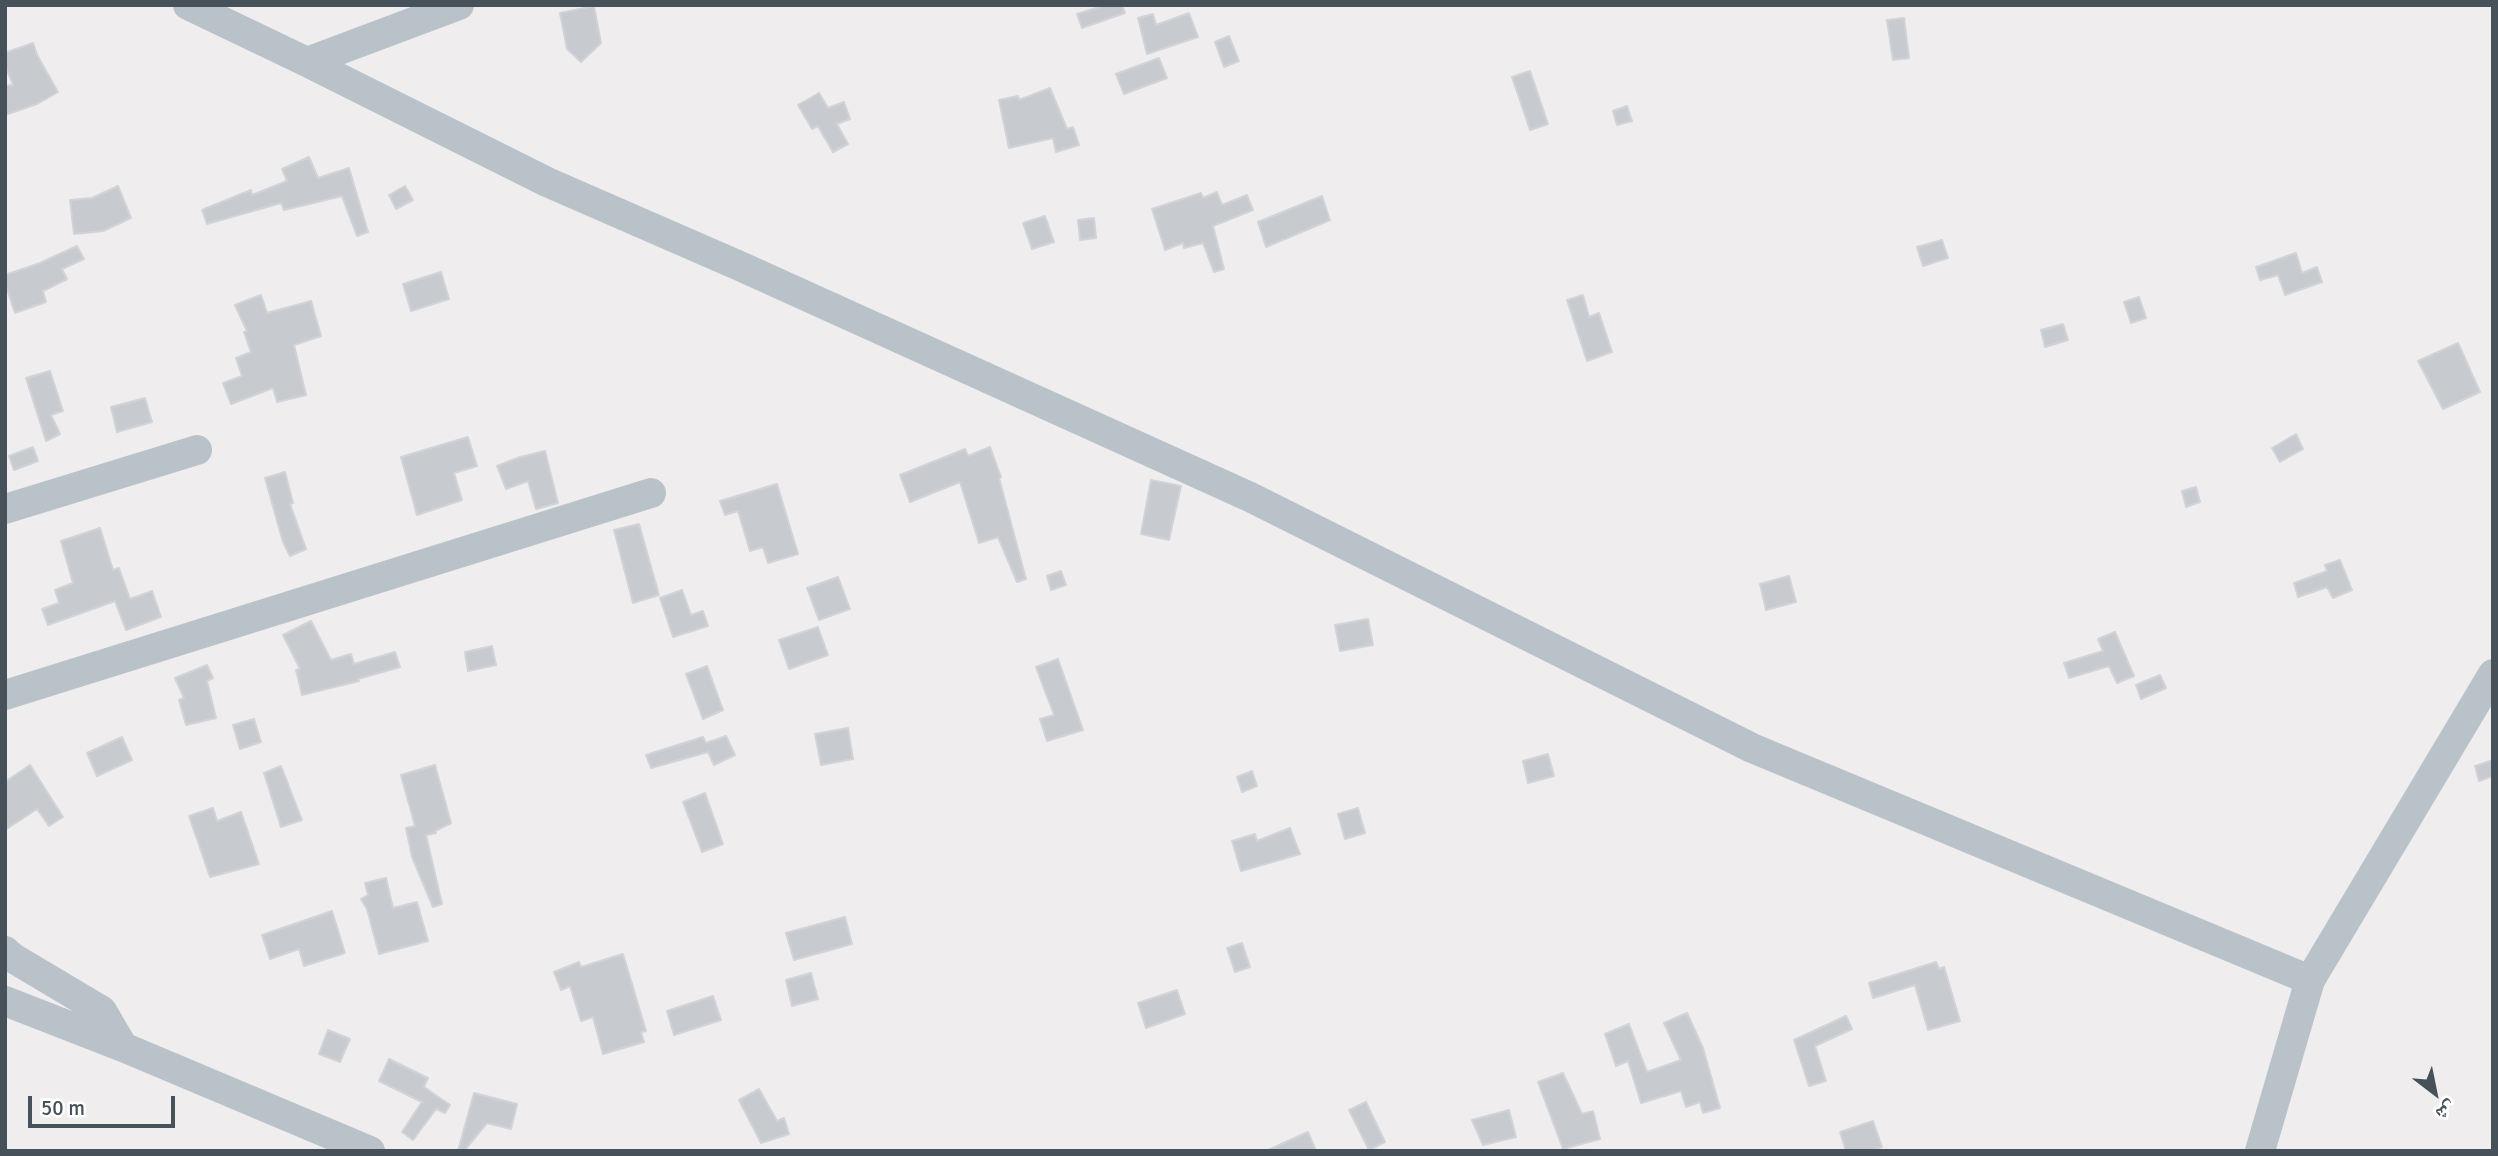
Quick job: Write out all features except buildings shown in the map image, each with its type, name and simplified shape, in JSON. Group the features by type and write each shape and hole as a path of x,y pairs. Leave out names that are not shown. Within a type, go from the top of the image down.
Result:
{"street":[{"path":"188,5 547,182 742,267 1250,497 1752,748 2309,981"},
{"path":"307,62 459,5"},
{"path":"5,509 197,450"},
{"path":"5,695 651,494"},
{"path":"2260,1151 2309,981 2493,674"},
{"path":"5,951 102,1011 123,1047"},
{"path":"5,1001 123,1047 370,1151"}]}
